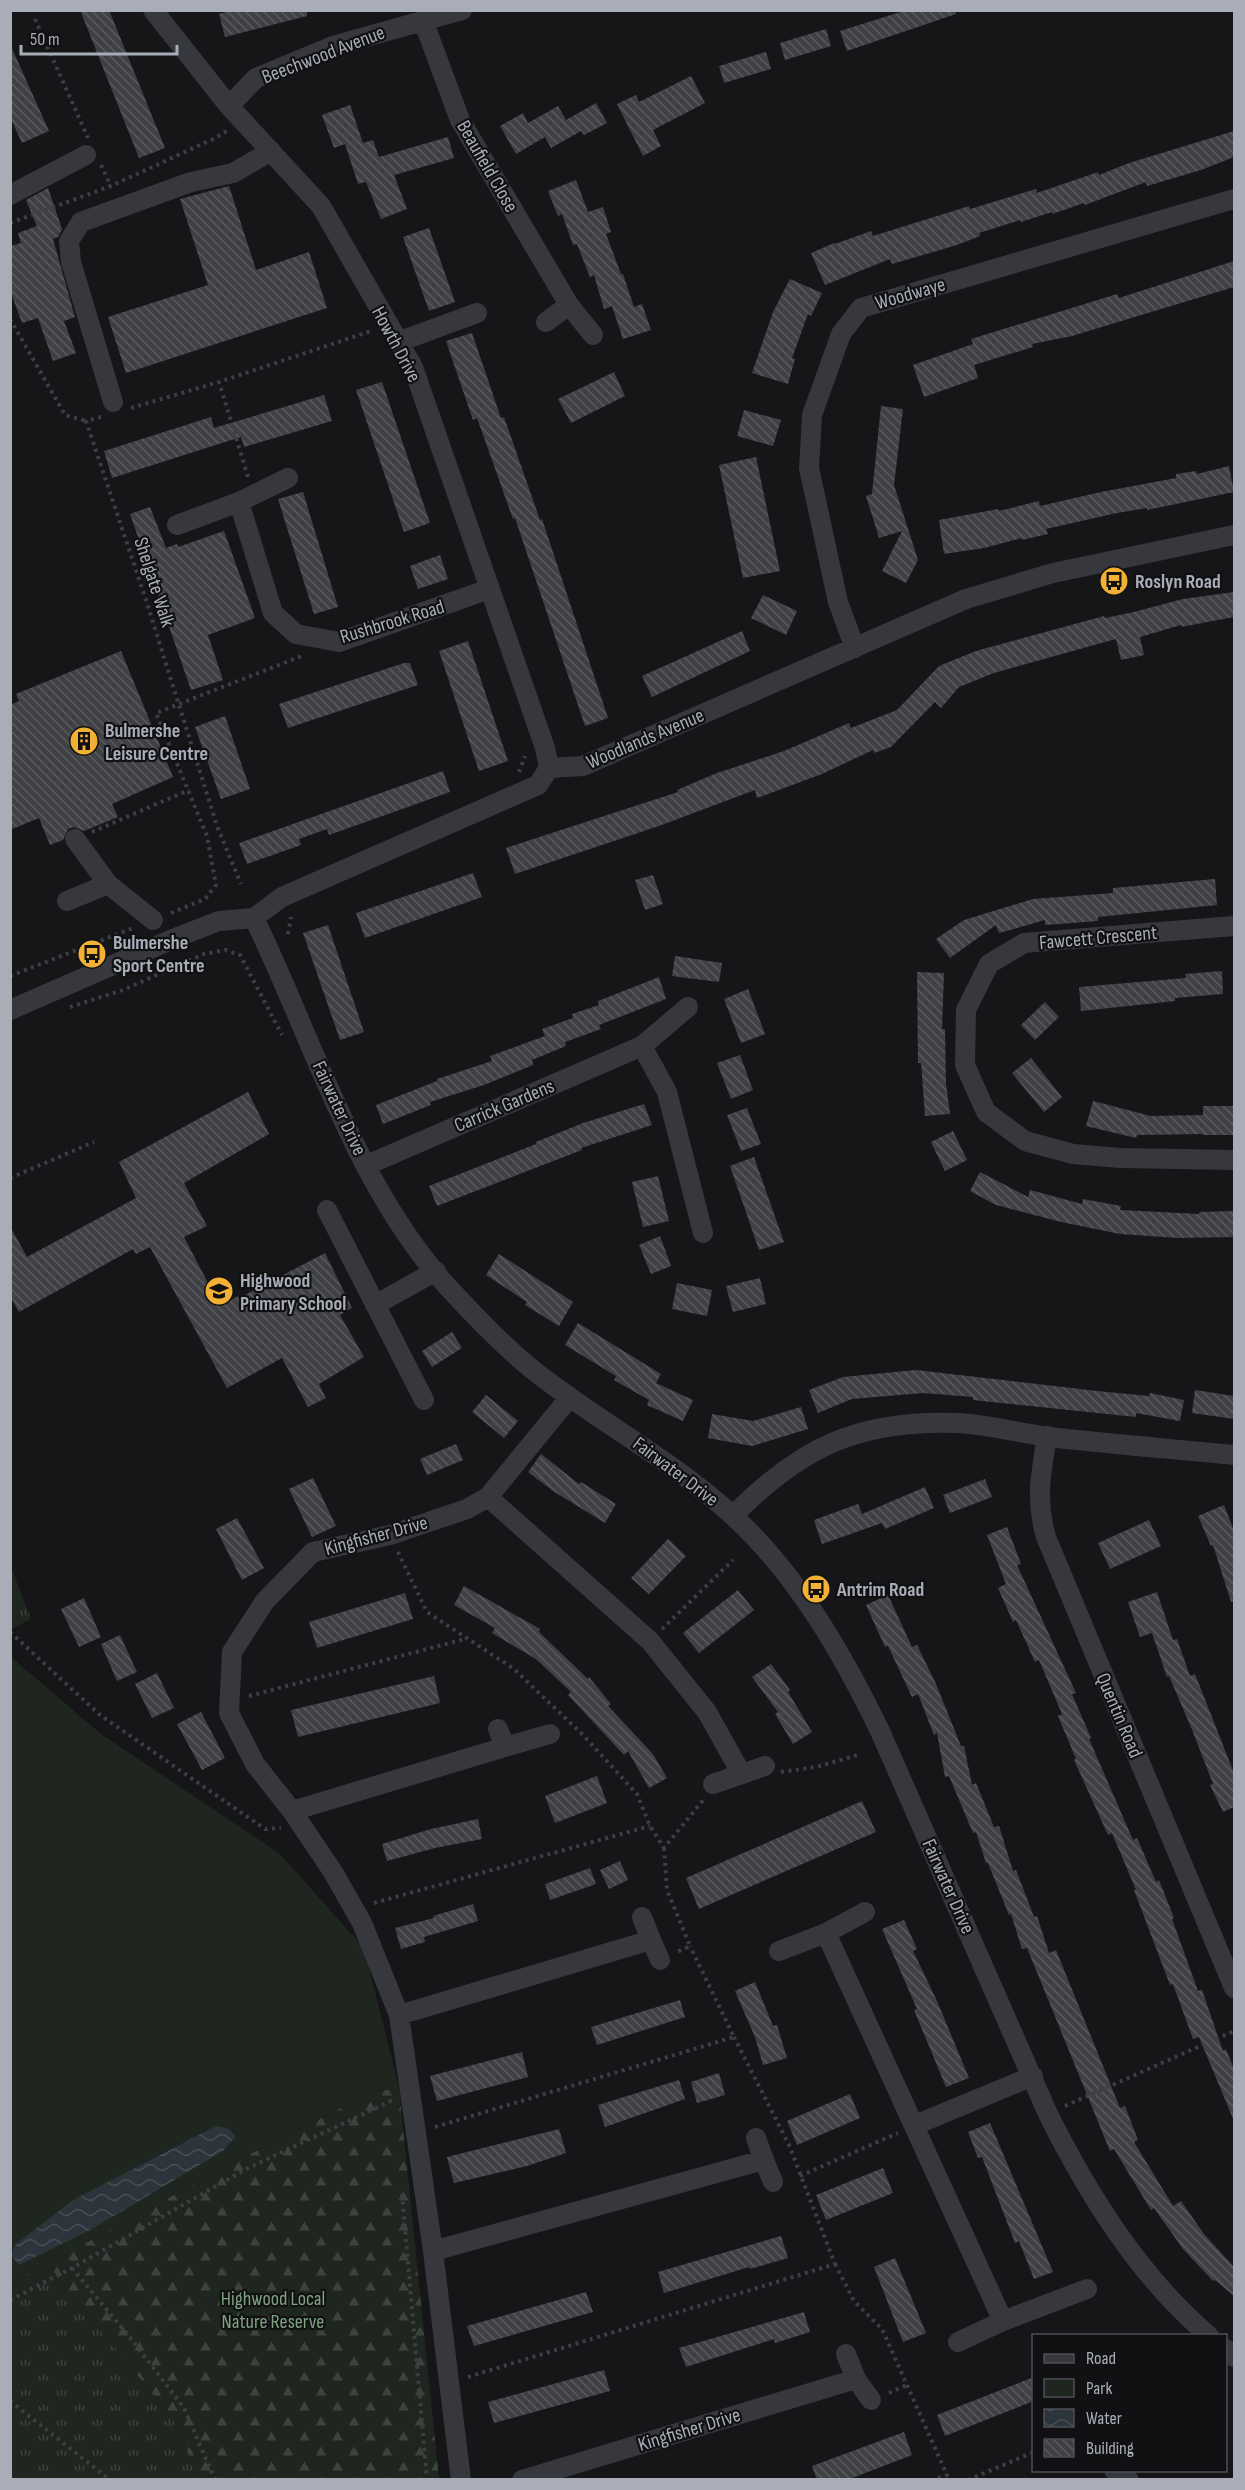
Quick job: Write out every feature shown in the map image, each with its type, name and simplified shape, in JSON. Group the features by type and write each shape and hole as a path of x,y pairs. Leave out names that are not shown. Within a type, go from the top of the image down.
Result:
{"street":[{"name":"Howth Drive","path":"153,10 236,113 321,206 413,367 545,748 549,768"},
{"name":"Beechwood Avenue","path":"236,113 256,78 333,46 462,10"},
{"name":"Beaufield Close","path":"423,20 460,120 569,304 593,335"},
{"path":"117,408 70,262 69,241 81,222 191,182 233,173 271,151"},
{"path":"11,193 86,155"},
{"name":"Woodwaye","path":"855,648 838,602 809,468 812,415 841,334 861,308 1234,199"},
{"path":"546,322 569,304"},
{"path":"394,334 477,313"},
{"path":"177,525 246,498 288,478"},
{"name":"Rushbrook Road","path":"246,498 273,612 296,634 339,642 489,589"},
{"name":"Woodlands Avenue","path":"549,768 583,766 966,599 1053,573 1234,535"},
{"path":"10,1010 208,925 219,921 254,918 282,897 537,785 549,768"},
{"path":"75,839 108,884 153,920"},
{"path":"67,901 108,884"},
{"name":"Fairwater Drive","path":"254,918 330,1091 367,1165 390,1205 436,1271 480,1320 531,1368 680,1472 733,1516 789,1576 855,1679 1048,2114 1074,2166 1099,2207 1142,2266 1188,2317 1207,2334"},
{"name":"Fawcett Crescent","path":"1234,926 1024,943 988,964 966,1010 965,1065 986,1112 1025,1141 1073,1154 1121,1158 1234,1160"},
{"name":"Carrick Gardens","path":"367,1165 642,1046 688,1007"},
{"path":"642,1046 668,1092 703,1233"},
{"path":"327,1210 424,1400"},
{"path":"375,1305 436,1271"},
{"name":"Kingfisher Drive","path":"461,2480 433,2251 399,2014 362,1923 333,1872 297,1819 255,1764 229,1713 232,1652 265,1601 313,1552 390,1535 467,1509 488,1497 570,1397"},
{"path":"733,1516 773,1478 799,1460 849,1435 880,1427 959,1423 1047,1436 1234,1455"},
{"name":"Quentin Road","path":"1047,1436 1039,1506 1039,1515 1046,1537 1231,1966 1234,1988"},
{"path":"488,1497 650,1641 707,1712 741,1773"},
{"path":"498,1729 505,1748"},
{"path":"297,1819 550,1734"},
{"path":"713,1784 765,1766"},
{"path":"780,1951 826,1933 865,1912"},
{"path":"642,1917 660,1960"},
{"path":"826,1933 1003,2321"},
{"path":"399,2014 651,1940"},
{"path":"915,2125 1033,2076"},
{"path":"756,2138 773,2182"},
{"path":"433,2251 764,2160"},
{"path":"958,2342 1003,2321 1087,2289"},
{"path":"846,2354 856,2379 871,2400"},
{"name":"Kingfisher Drive","path":"522,2480 856,2379"}],"path":[{"path":"35,19 91,144 86,155 100,162 111,186"},
{"path":"10,223 111,186 213,139 236,113"},
{"path":"10,319 65,416 86,421 117,408 394,334"},
{"path":"219,382 246,498"},
{"name":"Shelgate Walk","path":"86,421 217,826 241,884"},
{"path":"10,976 205,899 216,885 207,836 156,713 307,654"},
{"path":"75,839 189,790"},
{"path":"68,1007 123,990 204,954 225,950 240,955"},
{"path":"10,1178 94,1142"},
{"path":"390,1535 427,1612 514,1670 583,1735 637,1794 650,1826 664,1848 667,1890 690,1946 789,2145 835,2264 854,2301 882,2329 948,2477 932,2480"},
{"path":"650,1641 733,1560"},
{"path":"10,1632 100,1714 265,1828 297,1819"},
{"path":"230,1701 466,1638"},
{"path":"765,1766 776,1773 816,1767 861,1754"},
{"path":"664,1848 705,1798 713,1784"},
{"path":"354,1909 650,1826"},
{"path":"660,1960 690,1946"},
{"path":"1048,2114 1234,2031"},
{"path":"391,2101 416,2133 734,2037"},
{"path":"391,2101 392,2112"},
{"path":"10,2300 72,2268 246,2169 391,2101"},
{"path":"800,2176 915,2125"},
{"path":"402,2188 427,2480"},
{"path":"449,2382 835,2264"},
{"path":"72,2268 132,2340 184,2408 215,2480"},
{"path":"10,2401 110,2480"},
{"path":"968,2480 1032,2453"}],"green space":[{"path":"11,1567 31,1619 10,1629"},
{"path":"10,1656 101,1734 280,1854 364,1948 399,2088 371,2092 240,2159 11,2284"},
{"name":"Highwood Local Nature Reserve","path":"399,2088 439,2479 198,2479 176,2423 47,2263 240,2159 372,2092"},
{"path":"47,2263 176,2423 198,2479 11,2480 11,2284"}],"water":[{"path":"216,2126 227,2128 236,2136 223,2151 90,2230 19,2265 11,2255 15,2245 73,2200"}],"building":[{"path":"80,10 109,10 165,148 139,158"},
{"path":"233,10 307,10 307,16 225,37 219,14"},
{"path":"907,10 955,10 956,14 847,51 840,31"},
{"path":"826,29 831,46 785,60 780,43"},
{"path":"10,44 49,131 22,143 10,117"},
{"path":"766,52 771,69 724,83 719,66"},
{"path":"691,76 705,103 653,130 661,146 643,156 617,104 636,95 639,102"},
{"path":"596,103 607,123 584,135 581,131 551,148 545,137 516,154 500,126 523,113 528,123 558,106 566,120"},
{"path":"350,105 363,143 373,140 379,157 448,137 454,158 394,175 407,209 381,219 366,182 358,184 345,144 334,148 322,115"},
{"path":"1234,131 1234,157 1201,170 1147,186 1146,182 1085,205 1084,203 1021,222 1020,220 979,233 980,236 957,245 892,264 890,259 825,285 811,253 871,231 873,236 969,206 970,209 1036,189 1037,193"},
{"path":"576,180 588,212 603,207 611,232 606,234 621,274 623,274 634,307 642,304 651,330 623,339 612,306 604,309 594,275 590,277 577,244 573,245 562,214 558,216 548,191"},
{"path":"229,186 256,270 309,252 327,308 126,373 108,317 208,285 180,199"},
{"path":"48,188 62,229 58,237 53,239 75,317 64,321 76,353 53,361 38,318 22,323 10,290 10,246 21,243 18,233 37,226 26,200"},
{"path":"429,228 455,302 429,311 403,237"},
{"path":"1234,261 1234,287 1072,336 1032,344 1033,347 974,365 978,378 924,397 913,365 973,344 971,339 1117,294 1119,298"},
{"path":"790,279 822,293 811,316 808,314 792,358 795,359 788,384 752,373 773,312"},
{"path":"472,333 501,418 504,417 540,520 542,519 608,718 585,726 515,518 513,519 477,418 473,420 446,341"},
{"path":"614,372 625,396 571,423 558,399"},
{"path":"382,382 430,523 404,532 356,390"},
{"path":"324,395 332,421 244,447 241,437 112,478 104,451 211,417 214,428"},
{"path":"881,406 903,409 894,485 918,560 906,583 882,571 902,531 879,538 866,496 872,494"},
{"path":"744,410 781,420 773,446 737,436"},
{"path":"756,457 780,571 743,578 719,465"},
{"path":"1229,466 1234,492 1147,510 1147,508 1117,513 1046,529 1048,534 944,554 939,520 998,509 999,511 1039,501 1040,506 1176,478 1176,474 1196,471 1197,474"},
{"path":"303,492 338,607 314,614 278,499"},
{"path":"150,507 166,548 177,544 178,547 224,531 255,618 208,635 223,680 191,690 130,514"},
{"path":"440,555 448,579 418,589 410,566"},
{"path":"1234,592 1234,617 1181,627 1181,625 1140,637 1144,655 1121,660 1116,639 994,673 959,687 941,708 935,702 891,747 874,753 873,750 822,774 757,798 755,790 659,826 515,874 506,848 678,792 677,790 717,773 784,751 849,723 851,728 897,710 939,666 976,651 1104,616 1105,618 1134,612 1183,599"},
{"path":"763,595 797,611 786,635 751,618"},
{"path":"742,631 750,651 652,697 642,676"},
{"path":"468,641 508,761 479,771 439,651"},
{"name":"Bulmershe Leisure Centre","path":"121,651 173,777 112,804 118,817 84,831 74,827 68,829 63,840 50,845 39,818 10,830 10,705 19,701 16,694"},
{"path":"410,663 418,685 288,728 279,704"},
{"path":"225,716 250,789 221,799 195,727"},
{"path":"443,771 450,792 329,835 327,829 299,839 301,845 247,864 239,843"},
{"path":"473,873 482,897 365,938 356,913"},
{"path":"653,875 663,904 645,910 635,880"},
{"path":"1215,879 1217,905 1098,917 1098,921 1045,925 1045,920 999,933 996,925 950,958 936,939 964,920 1033,899 1113,893 1113,888"},
{"path":"328,925 364,1032 340,1040 303,933"},
{"path":"675,956 722,963 719,982 672,976"},
{"path":"1222,971 1223,994 1081,1011 1079,987 1186,978 1185,974"},
{"path":"917,972 944,973 942,1029 945,1029 946,1083 950,1114 925,1116 921,1063 918,1063"},
{"path":"659,977 666,999 599,1025 601,1029 565,1042 566,1046 532,1060 533,1065 484,1085 430,1102 431,1105 383,1124 376,1105 437,1081 437,1079 492,1061 490,1056 545,1036 542,1029 573,1018 572,1014 599,1005 598,1001"},
{"path":"748,989 765,1034 741,1043 724,999"},
{"path":"1045,1002 1059,1017 1035,1040 1021,1025"},
{"path":"740,1055 753,1090 731,1099 717,1063"},
{"path":"1031,1058 1062,1097 1044,1112 1012,1073"},
{"path":"248,1092 269,1134 184,1183 207,1226 184,1237 220,1306 325,1253 352,1308 340,1315 364,1357 319,1384 326,1398 308,1407 282,1358 227,1388 150,1247 136,1254 133,1249 19,1312 10,1296 10,1226 27,1257 136,1198 119,1162"},
{"path":"1093,1101 1151,1116 1203,1115 1203,1106 1234,1106 1234,1135 1137,1135 1136,1138 1086,1126"},
{"path":"644,1104 652,1125 581,1148 582,1150 437,1206 429,1186 583,1123"},
{"path":"747,1108 761,1144 741,1151 727,1115"},
{"path":"953,1131 967,1160 945,1171 931,1142"},
{"path":"754,1157 784,1242 759,1250 730,1166"},
{"path":"980,1172 1028,1197 1030,1190 1082,1204 1083,1199 1121,1206 1120,1210 1199,1214 1199,1212 1234,1211 1234,1237 1178,1238 1120,1234 1061,1222 996,1205 970,1191"},
{"path":"658,1176 669,1221 643,1227 632,1182"},
{"path":"660,1236 671,1266 651,1274 639,1245"},
{"path":"499,1254 573,1302 559,1326 525,1305 527,1302 486,1275"},
{"path":"760,1278 766,1304 733,1312 726,1286"},
{"path":"677,1283 712,1290 707,1316 672,1309"},
{"path":"578,1323 661,1374 656,1383 693,1400 683,1421 647,1405 649,1400 614,1380 616,1376 565,1345"},
{"path":"452,1332 462,1348 432,1367 422,1351"},
{"path":"916,1370 1097,1391 1149,1396 1150,1393 1184,1400 1180,1421 1136,1413 1136,1417 923,1393 852,1399 818,1413 809,1390 843,1377"},
{"path":"1195,1390 1234,1396 1234,1419 1192,1413"},
{"path":"486,1395 518,1421 504,1438 472,1412"},
{"path":"801,1407 808,1429 752,1446 708,1438 712,1414 753,1421"},
{"path":"456,1444 463,1460 427,1475 420,1459"},
{"path":"541,1454 579,1484 581,1482 616,1504 605,1523 553,1491 528,1472"},
{"path":"313,1478 336,1526 312,1537 289,1489"},
{"path":"985,1479 992,1497 950,1513 943,1495"},
{"path":"925,1487 934,1508 885,1529 882,1523 822,1544 814,1520 858,1504 862,1514"},
{"path":"1224,1505 1234,1531 1234,1601 1231,1602 1213,1545 1211,1546 1198,1516"},
{"path":"237,1518 264,1568 242,1580 216,1529"},
{"path":"1149,1520 1161,1546 1110,1569 1098,1543"},
{"path":"1007,1527 1021,1564 1017,1565 1076,1693 1072,1694 1091,1738 1089,1739 1133,1840 1137,1838 1156,1882 1159,1880 1198,1991 1202,1990 1223,2051 1226,2049 1234,2069 1234,2121 1199,2037 1193,2039 1173,1984 1170,1985 1134,1890 1136,1890 1112,1833 1108,1835 1074,1760 1076,1759 1058,1716 1062,1714 1039,1660 1035,1662 998,1588 1006,1584 987,1535"},
{"path":"668,1539 686,1556 649,1594 631,1578"},
{"path":"464,1586 540,1629 539,1632 588,1679 589,1677 611,1704 608,1706 653,1754 667,1778 649,1788 628,1751 624,1755 568,1695 571,1692 536,1659 492,1633 495,1628 454,1605"},
{"path":"738,1590 754,1610 699,1653 683,1633"},
{"path":"1157,1592 1173,1640 1177,1639 1190,1676 1195,1674 1234,1773 1234,1807 1223,1812 1210,1785 1213,1784 1193,1732 1169,1676 1167,1677 1152,1633 1140,1637 1128,1602"},
{"path":"405,1593 413,1619 317,1648 309,1622"},
{"path":"888,1595 912,1647 917,1645 936,1684 961,1746 964,1746 972,1785 976,1783 994,1827 999,1826 1013,1871 1016,1870 1034,1917 1037,1916 1049,1953 1056,1950 1120,2108 1125,2106 1138,2140 1134,2142 1173,2206 1181,2201 1204,2234 1234,2267 1234,2296 1215,2280 1213,2281 1183,2249 1154,2208 1151,2210 1114,2149 1110,2151 1027,1948 1022,1949 1011,1914 1009,1915 988,1863 986,1863 976,1832 973,1833 949,1776 945,1777 937,1733 934,1735 918,1694 912,1697 866,1605"},
{"path":"84,1598 101,1637 79,1647 61,1609"},
{"path":"120,1635 137,1672 117,1681 101,1644"},
{"path":"771,1664 790,1690 788,1692 812,1732 793,1744 775,1714 778,1712 752,1677"},
{"path":"157,1673 174,1708 152,1718 135,1684"},
{"path":"434,1676 440,1703 298,1737 291,1710"},
{"path":"201,1712 225,1758 202,1770 177,1724"},
{"path":"597,1776 607,1803 555,1823 545,1796"},
{"path":"862,1801 876,1832 699,1909 686,1878"},
{"path":"478,1819 482,1839 435,1848 387,1861 382,1844 431,1829"},
{"path":"620,1861 628,1880 609,1889 600,1870"},
{"path":"590,1868 596,1884 550,1900 545,1884"},
{"path":"473,1904 478,1921 424,1937 425,1942 401,1949 395,1928 434,1918 433,1916"},
{"path":"904,1920 917,1949 913,1951 969,2078 946,2087 914,2010 917,2009 882,1929"},
{"path":"755,1982 773,2026 777,2025 787,2058 763,2065 755,2037 735,1991"},
{"path":"680,2000 685,2017 597,2045 591,2027"},
{"path":"522,2052 528,2077 437,2101 430,2076"},
{"path":"719,2073 725,2095 697,2103 691,2082"},
{"path":"679,2080 685,2099 605,2127 598,2105"},
{"path":"850,2094 860,2118 797,2145 787,2121"},
{"path":"990,2123 1053,2272 1034,2279 1019,2241 1015,2243 982,2157 978,2158 968,2132"},
{"path":"559,2129 566,2153 527,2166 454,2183 447,2157"},
{"path":"883,2168 893,2193 826,2220 816,2195"},
{"path":"781,2236 788,2258 750,2269 749,2267 664,2293 658,2272"},
{"path":"895,2258 926,2333 903,2342 874,2267"},
{"path":"586,2292 593,2312 474,2346 467,2326"},
{"path":"804,2312 810,2332 775,2343 774,2339 686,2367 679,2348"},
{"path":"604,2370 610,2391 494,2423 488,2402"},
{"path":"1032,2378 1032,2402 945,2436 937,2415"},
{"path":"904,2432 912,2455 847,2480 817,2480 812,2466"}],"place":[{"name":"Roslyn Road","path":"1114,581"},
{"name":"Bulmershe Leisure Centre","path":"84,741"},
{"name":"Bulmershe Sport Centre","path":"92,954"},
{"name":"Highwood Primary School","path":"219,1291"},
{"name":"Antrim Road","path":"816,1589"}]}
